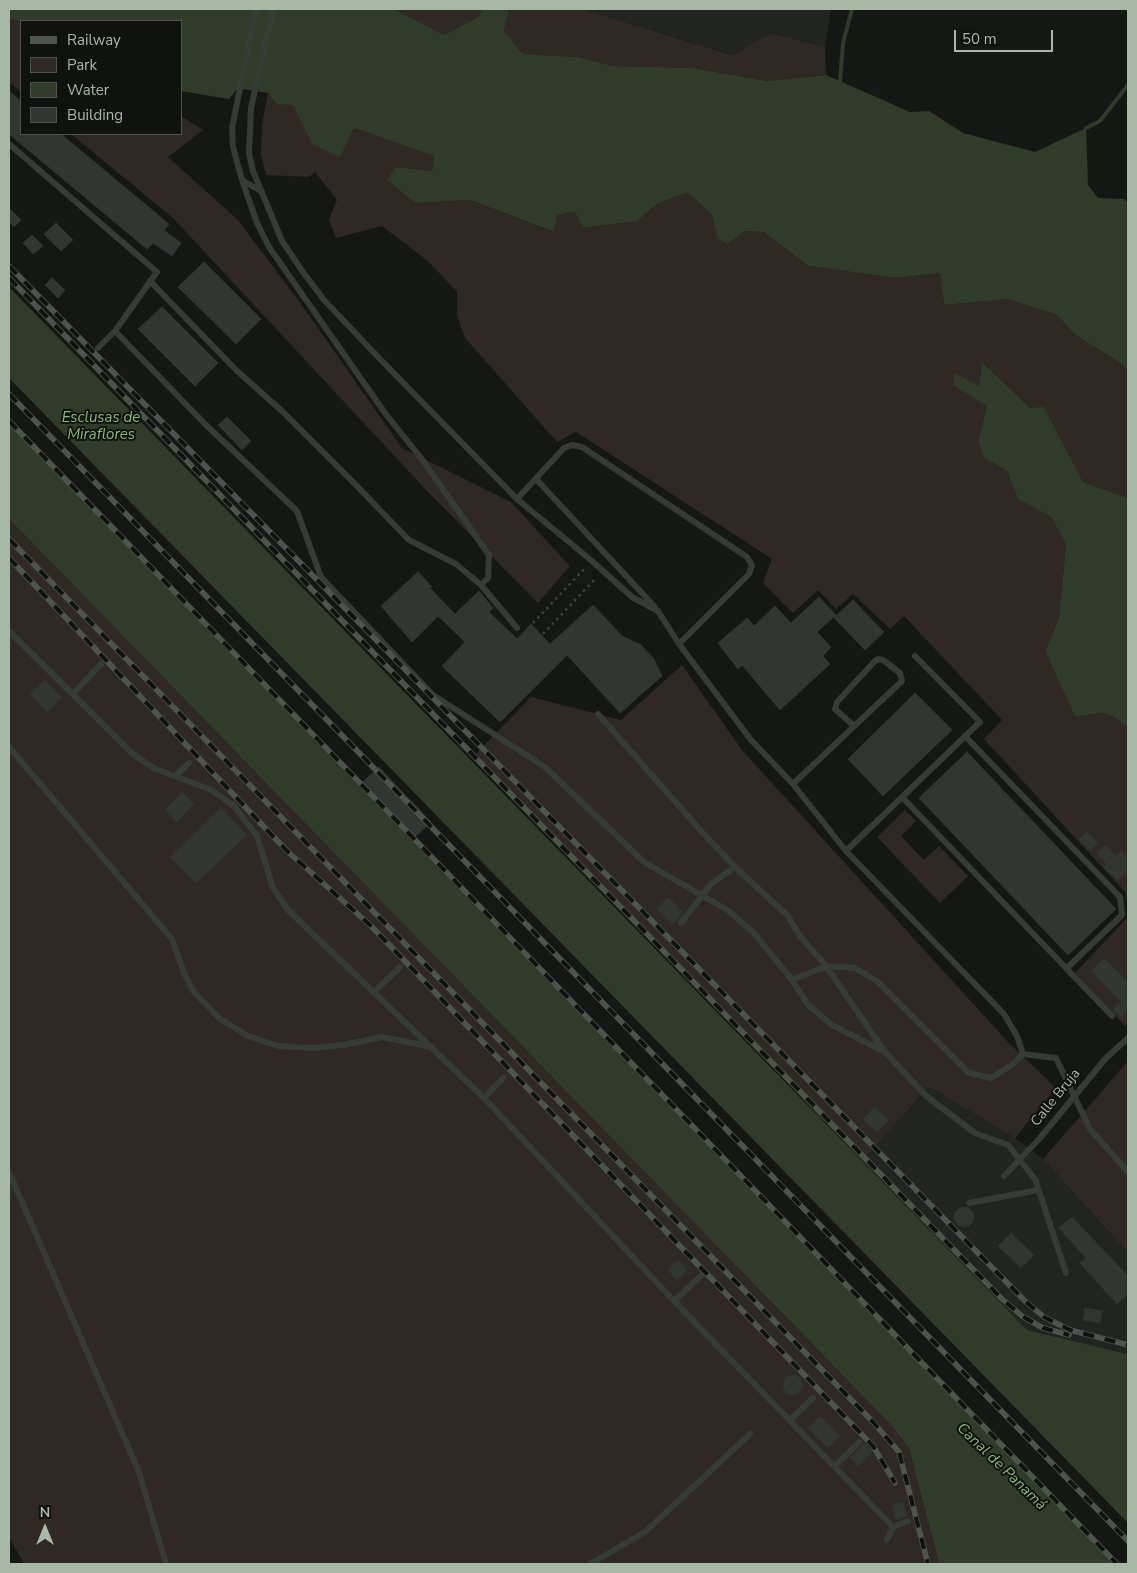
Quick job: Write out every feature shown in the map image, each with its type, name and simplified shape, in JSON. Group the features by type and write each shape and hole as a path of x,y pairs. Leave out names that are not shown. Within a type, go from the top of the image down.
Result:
{"lane":[{"path":"256,9 232,128 233,147 257,223 269,247 385,413 421,458 489,555 488,578 481,585"},
{"path":"273,9 251,108 248,136 249,153 262,192 282,240 324,300 517,499 632,597 658,611"},
{"path":"9,144 157,272 115,331 98,348"},
{"path":"242,180 262,192"},
{"path":"150,282 236,370 283,412 409,540 448,558 481,585 517,628"},
{"path":"115,331 206,425 298,511 321,577 433,695 545,767 644,862 729,911 753,932 792,980 808,1005 832,1025 885,1052"},
{"path":"517,499 564,448 572,445 582,447 747,557 752,565 749,574 679,644"},
{"path":"536,479 658,611 679,644 751,740 793,784 846,850 1004,1014 1017,1036 1023,1054"},
{"path":"9,631 133,754 153,768 211,790 234,806 257,836 262,847 268,875 280,900 484,1098 674,1301 893,1526"},
{"path":"846,850 980,722 915,656"},
{"path":"793,784 902,681 900,673 883,660 878,659 874,662 837,702 835,709 854,726"},
{"path":"73,694 102,664"},
{"path":"598,714 735,866 788,916 800,936 826,966 885,1052 926,1096 975,1133 1008,1145 1035,1179 1066,1273"},
{"path":"965,736 1120,897 1122,915 1067,968"},
{"path":"9,747 172,939 184,973 194,992 220,1019 248,1036 278,1046 312,1048 343,1045 382,1037 433,1048"},
{"path":"175,776 189,763"},
{"path":"902,797 1112,1016"},
{"path":"681,923 711,884 735,866"},
{"path":"792,980 826,966 855,968 878,982 969,1073 991,1078 1012,1066 1023,1054"},
{"path":"374,992 400,967"},
{"name":"Calle Bruja","path":"1004,1176 1040,1138 1106,1058 1128,1038"},
{"path":"1023,1054 1056,1058 1090,1129 1128,1172"},
{"path":"484,1098 503,1078"},
{"path":"9,1172 139,1472 166,1564"},
{"path":"969,1203 1038,1190"},
{"path":"674,1301 704,1273"},
{"path":"790,1420 813,1398"},
{"path":"590,1564 645,1532 750,1434"},
{"path":"835,1466 859,1442"},
{"path":"893,1526 908,1522"},
{"path":"887,1540 893,1526"}],"path":[{"path":"533,623 592,561"},
{"path":"543,634 603,572"}],"shaded area":[{"path":"582,9 831,9 825,47 771,33 733,55"},
{"path":"929,1087 1015,1138 1043,1159 1128,1253 1128,1354 1027,1330 862,1161"}],"green space":[{"path":"388,9 482,9 478,17 444,35 398,11"},
{"path":"509,9 582,9 732,55 771,33 825,47 826,75 767,81 693,68 613,66 579,57 523,54 504,31"},
{"path":"9,19 20,21 20,91 9,82"},
{"path":"268,93 276,104 293,104 312,144 340,158 354,128 434,156 432,171 396,167 416,203 470,200 553,232 557,215 575,212 583,228 636,221 658,203 688,191 712,215 717,238 744,231 764,232 808,266 896,278 940,273 944,305 1007,299 1057,315 1075,335 1122,364 1128,371 1128,498 1083,482 1044,408 1030,408 982,362 979,386 987,406 978,441 983,457 1007,471 1018,499 1051,517 1066,544 1059,618 1045,651 1075,717 1101,713 1114,717 1128,727 1128,915 1126,893 984,739 1002,720 904,616 890,629 853,594 836,609 818,590 793,613 763,583 772,559 576,432 557,442 465,338 457,315 457,292 429,262 382,226 336,238 329,219 337,200 315,172 309,177 266,175 261,154 262,125"},
{"path":"182,117 203,130 168,157 237,219 301,304 402,448 511,502 570,566 538,603 425,489 174,219 72,135 182,135"},
{"path":"9,519 890,1424 909,1448 939,1564 24,1564 9,1537"},
{"path":"682,665 742,750 1008,1042 1056,1088 1015,1138 929,1087 862,1161 475,755 531,697 621,720"},
{"path":"905,810 916,821 901,836 924,860 939,846 968,876 940,903 877,837"},
{"path":"1128,917 1128,1023 1125,1026 1075,973"},
{"path":"1128,1061 1128,1253 1043,1159"}],"water":[{"path":"9,9 388,9 398,11 444,35 478,17 482,9 509,9 504,31 523,54 579,57 613,66 693,68 767,81 826,75 910,112 929,111 963,133 1035,152 1086,128 1088,185 1098,198 1124,199 1128,203 1128,371 1122,364 1075,335 1057,315 1007,299 944,305 940,273 896,278 808,266 764,232 744,231 728,244 717,238 712,215 688,192 658,203 637,221 583,228 575,212 557,215 554,232 470,200 416,203 387,180 396,167 432,171 434,156 354,128 340,158 312,144 293,105 276,104 268,93 238,88 229,99 182,91 182,20 20,21 9,19"},
{"name":"Esclusas de Miraflores","path":"9,287 1027,1330 1128,1354 1128,1523 9,378"},
{"path":"982,362 1030,408 1044,407 1083,482 1128,498 1128,727 1114,717 1102,713 1075,717 1045,651 1059,618 1066,544 1051,517 1018,499 1007,471 983,457 978,441 987,406 953,385 955,373 979,386"},
{"name":"Esclusas de Miraflores","path":"9,424 1114,1564 939,1564 909,1448 890,1424 9,519"}],"building":[{"path":"9,91 20,100 20,135 62,135 169,224 164,230 181,243 172,256 153,243 147,249 9,134"},
{"path":"9,208 21,220 14,227 9,222"},
{"path":"56,223 73,240 61,251 44,234"},
{"path":"32,235 43,246 33,254 23,243"},
{"path":"204,262 261,319 236,344 178,287"},
{"path":"52,278 65,290 58,298 45,285"},
{"path":"162,307 218,363 195,386 138,329"},
{"path":"227,417 251,441 242,450 218,425"},
{"path":"418,572 432,587 430,588 455,614 479,591 493,608 489,612 517,639 531,624 550,644 593,605 622,636 641,645 654,659 662,676 620,713 567,655 500,722 442,666 465,642 438,616 412,642 381,606"},
{"path":"819,597 836,615 817,632 831,647 823,656 830,664 780,710 742,665 738,669 718,643 747,618 754,626 775,606 791,623"},
{"path":"853,600 884,632 865,650 834,618"},
{"path":"45,680 62,698 47,712 30,694"},
{"path":"915,693 952,730 883,796 848,759"},
{"path":"967,752 1116,909 1068,955 919,798"},
{"path":"379,767 431,822 415,837 363,782"},
{"path":"182,792 194,804 177,822 165,810"},
{"path":"221,808 247,835 196,883 170,857"},
{"path":"1087,832 1098,843 1090,851 1079,839"},
{"path":"1106,845 1116,856 1121,852 1128,859 1128,869 1117,880 1104,868 1107,865 1097,853"},
{"path":"668,897 683,912 672,924 657,909"},
{"path":"1104,958 1128,983 1128,1010 1121,1017 1113,1009 1121,1002 1091,971"},
{"path":"874,1107 889,1120 877,1132 863,1120"},
{"path":"960,1207 968,1207 974,1213 974,1221 968,1227 960,1227 954,1221 954,1213"},
{"path":"1072,1217 1128,1276 1128,1294 1117,1304 1080,1263 1086,1258 1059,1228"},
{"path":"1011,1233 1034,1255 1021,1268 998,1246"},
{"path":"678,1260 687,1270 677,1280 668,1270"},
{"path":"1085,1308 1102,1311 1100,1323 1083,1320"},
{"path":"789,1375 797,1375 803,1381 803,1389 797,1395 789,1395 783,1389 783,1381"},
{"path":"820,1416 840,1436 828,1448 808,1428"},
{"path":"864,1443 873,1452 858,1466 850,1458"},
{"path":"903,1502 907,1516 896,1520 892,1505"}],"waterway":[{"path":"840,81 843,43 852,9"},
{"path":"1086,128 1100,121 1128,85"}],"railway":[{"path":"9,266 1025,1301 1044,1317 1070,1330 1128,1345"},
{"path":"9,278 1002,1299 1022,1316 1043,1328 1069,1335"},
{"path":"9,394 1128,1541"},
{"path":"9,421 1117,1564"},
{"path":"9,539 873,1422 899,1452 928,1564"},
{"path":"9,558 287,851 370,925 873,1446 895,1483"}],"water label":[{"name":"Canal de Panamá","path":"1001,1467"}]}
